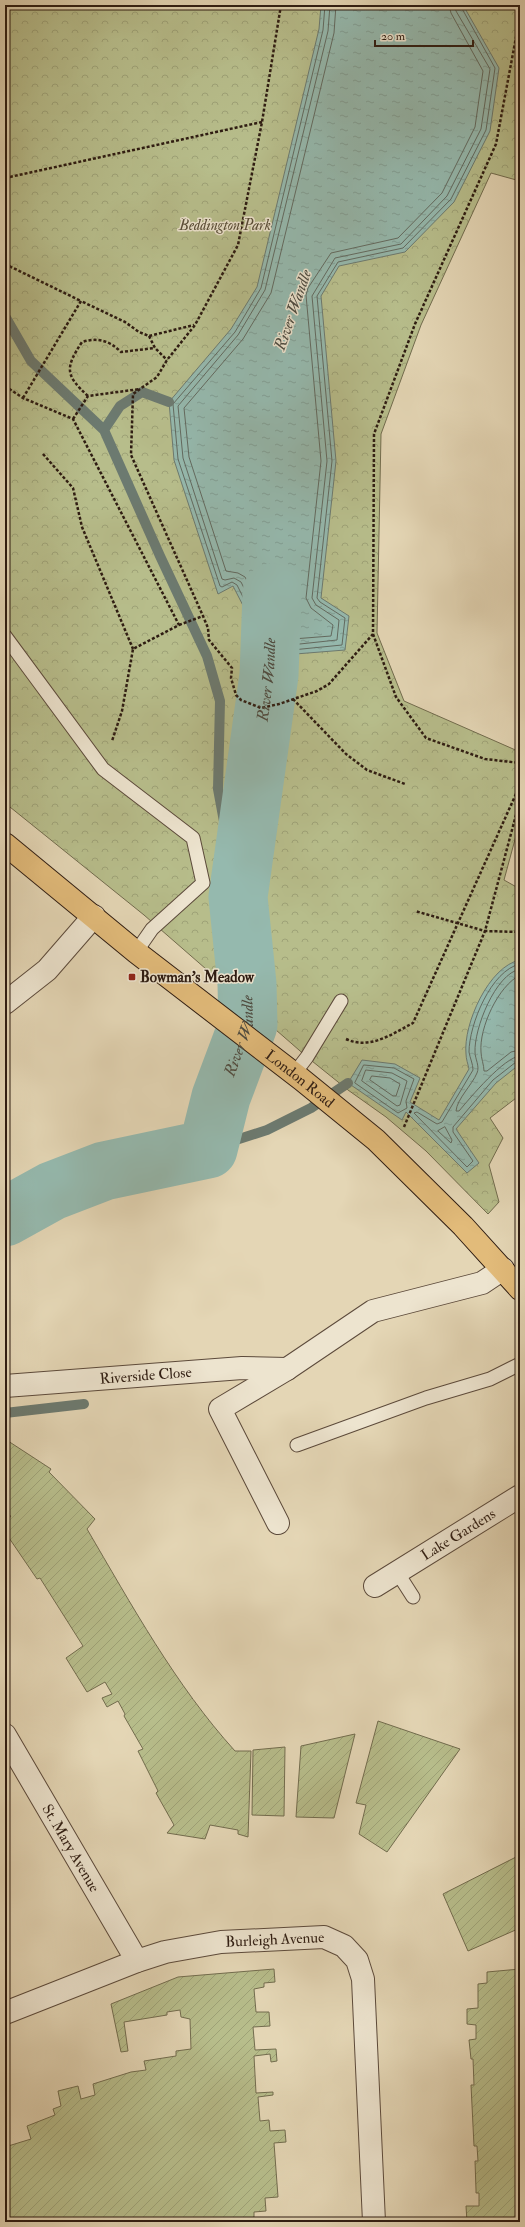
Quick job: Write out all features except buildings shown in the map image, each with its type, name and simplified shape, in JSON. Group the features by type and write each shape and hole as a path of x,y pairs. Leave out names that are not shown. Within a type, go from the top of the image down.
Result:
{"main road":[{"name":"London Road","path":"5,844 136,952 297,1076 407,1169 503,1269 520,1289"}],"street":[{"path":"5,1003 47,970 94,916"},
{"path":"278,1523 220,1409 287,1369 373,1311 482,1283 503,1269"},
{"name":"Riverside Close","path":"5,1386 242,1368 287,1369"},
{"name":"Lake Gardens","path":"375,1586 520,1496"},
{"name":"St. Mary Avenue","path":"5,1735 137,1961"},
{"name":"Burleigh Avenue","path":"5,2013 137,1961 165,1952 221,1942 324,1937 344,1946 357,1960 363,1979 374,2222"}],"lane":[{"path":"5,636 103,768 193,838 203,883 152,929 136,952"},
{"path":"297,1076 341,1001"},
{"path":"297,1445 426,1398 490,1379 520,1364"},
{"path":"397,1572 413,1597"}],"path":[{"path":"281,5 262,122 238,245 195,325 167,360 157,376 143,389 133,394 131,455 208,628 209,640 232,668 231,678 236,695 241,700 261,708 279,704 317,691 329,684 373,634"},
{"path":"520,16 496,144 415,324 374,434 373,634 396,697 426,738 485,759 520,763"},
{"path":"5,178 262,122"},
{"path":"5,264 125,322 139,332 149,336 195,325"},
{"path":"23,398 52,353 81,301"},
{"path":"149,336 155,348 167,360"},
{"path":"88,396 75,384 70,376 70,363 82,342 91,339 112,343 121,352 155,348"},
{"path":"5,386 23,398 73,419 180,624"},
{"path":"73,419 88,396 143,389"},
{"path":"43,454 73,488 82,527 132,649 122,711 103,768"},
{"path":"132,649 180,624 202,616"},
{"path":"293,699 346,754 367,770 405,784"},
{"path":"325,1029 354,1042 381,1041 413,1023 520,785"},
{"path":"409,1117 485,930 520,800"},
{"path":"416,911 485,930 520,932"}],"green space":[{"name":"Beddington Park","path":"5,5 520,5 520,181 491,173 421,325 381,434 377,633 404,701 520,752 520,821 504,880 520,889 520,1095 490,1118 503,1138 489,1165 499,1202 488,1214 426,1151 386,1117 348,1090 307,1057 144,915 5,803"},
{"path":"5,1439 51,1469 49,1472 95,1519 87,1529 155,1644 193,1699 235,1751 251,1751 248,1837 238,1834 238,1830 210,1825 205,1839 167,1833 174,1825 156,1793 158,1791 138,1751 143,1749 124,1716 125,1714 118,1701 107,1707 102,1698 112,1694 105,1682 87,1692 66,1658 83,1646 40,1578 37,1579 5,1532 5,1523 11,1516 5,1514"},
{"path":"378,1721 460,1749 387,1852 359,1834 366,1805 356,1803"},
{"path":"355,1734 334,1818 296,1817 301,1746"},
{"path":"285,1747 284,1816 252,1815 253,1750"},
{"path":"520,1855 520,1928 468,1951 443,1894"},
{"path":"274,1969 275,1982 264,1983 264,1987 254,1989 256,2012 269,2012 270,2026 253,2027 255,2050 276,2049 277,2061 271,2062 270,2054 254,2056 256,2093 273,2092 273,2095 258,2097 260,2121 269,2120 270,2131 285,2130 286,2142 274,2143 278,2197 265,2198 266,2211 254,2212 254,2222 5,2222 5,2147 31,2139 27,2126 55,2115 53,2109 61,2106 58,2091 78,2086 81,2099 95,2095 93,2084 131,2072 146,2070 144,2061 176,2056 176,2051 191,2049 190,2019 181,2017 180,2010 167,2012 167,2015 124,2022 128,2051 121,2052 111,2004 178,1977"},
{"path":"520,1969 520,2222 467,2222 466,2206 479,2206 479,2193 476,2193 475,2161 478,2161 477,2146 474,2146 471,2085 474,2085 473,2059 471,2059 469,2040 476,2039 476,2025 467,2024 467,2009 478,2008 478,1984 487,1983 487,1972"}],"water":[{"path":"321,5 463,5 499,68 490,131 454,202 405,252 339,266 321,296 336,461 321,598 349,616 345,650 283,655 269,675 243,642 254,627 233,586 218,594 174,460 169,402 231,329 257,287 319,29"},
{"path":"520,960 520,1064 496,1083 456,1129 479,1163 467,1173 406,1112 402,1120 348,1083 362,1060 395,1064 420,1078 410,1102 439,1120 469,1069 466,1056 466,1042 469,1028 480,998 488,984 498,973 509,965"}],"waterway":[{"path":"5,316 31,361 104,430 160,556 207,656 220,701 218,789 238,897"},
{"path":"104,430 120,406 142,392 169,402"},
{"name":"River Wandle","path":"5,1217 52,1191 104,1171 208,1149 221,1097 248,1025 247,984 238,897 269,675 272,593"},
{"path":"208,1149 267,1130 311,1108 348,1083"},
{"path":"5,1413 84,1404"}],"place":[{"name":"Bowman's Meadow","path":"132,977"}]}
